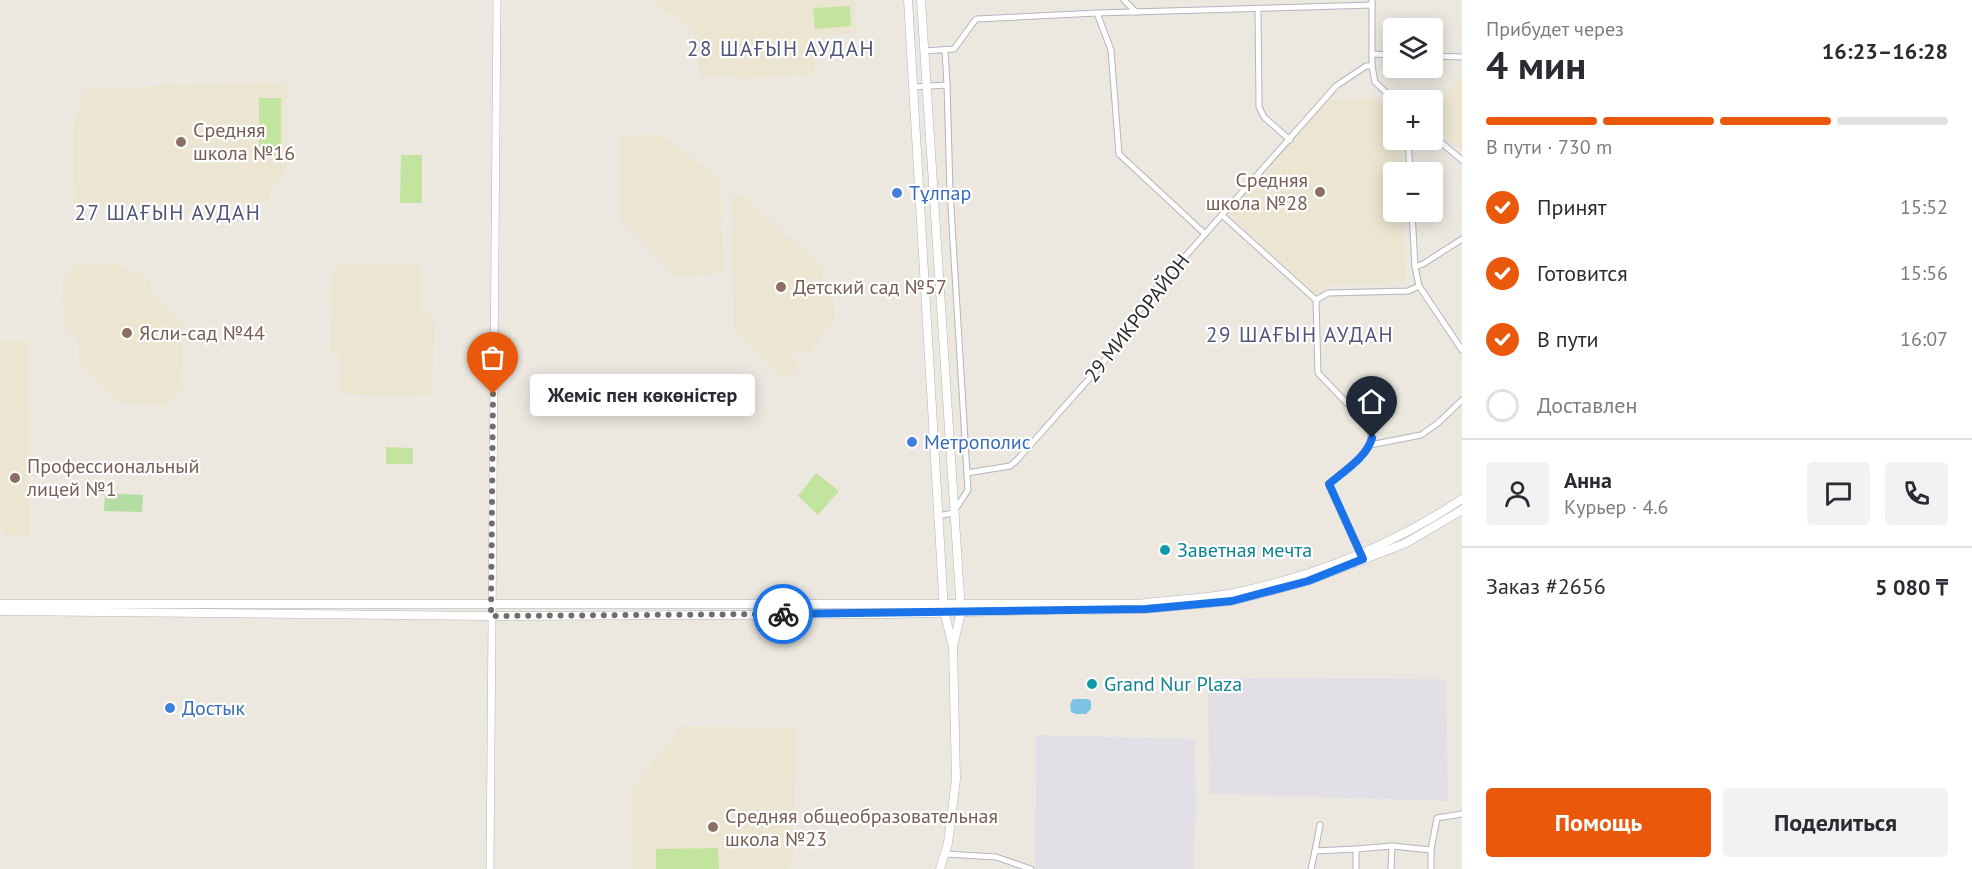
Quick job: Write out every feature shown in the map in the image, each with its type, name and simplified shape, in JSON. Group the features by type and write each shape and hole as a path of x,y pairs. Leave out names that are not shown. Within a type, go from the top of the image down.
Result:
{"main road":[{"path":"908,0 944,607 953,647 956,779 946,854 940,869"},
{"path":"921,0 961,608 953,647"},
{"path":"1362,557 1462,499"},
{"path":"0,604 492,603 961,608 1111,607 1233,593 1302,575 1406,543 1462,510"},
{"path":"0,612 491,616 869,614 944,607"}],"street":[{"path":"490,869 497,0"},
{"path":"1124,0 1136,12"},
{"path":"923,51 954,49 976,19 1372,3 1372,66 1375,82 1383,90"},
{"path":"1258,9 1259,107 1264,117 1290,140"},
{"path":"1097,13 1112,50 1119,154 1205,234"},
{"path":"938,516 953,513 968,490 950,191 945,50"},
{"path":"1372,54 1383,54"},
{"path":"1443,56 1462,57"},
{"name":"29 МИКРОРАЙОН","path":"967,473 1010,466 1016,461 1096,371 1144,303 1336,86 1366,66 1372,66"},
{"path":"914,87 946,85"},
{"path":"1443,144 1462,160"},
{"path":"1222,215 1316,300 1318,373 1369,426 1372,438 1370,445 1329,484 1362,557"},
{"path":"1413,222 1415,267 1419,286 1462,350"},
{"path":"1415,267 1424,264 1462,238"},
{"path":"1316,300 1328,294 1408,291 1419,286"},
{"path":"1370,445 1421,435 1438,423 1462,400"},
{"path":"1431,869 1431,850 1437,818 1462,814"},
{"path":"1311,869 1320,825"},
{"path":"1315,851 1392,846 1431,850"},
{"path":"1391,869 1392,846"},
{"path":"1356,849 1356,869"},
{"path":"946,854 996,857 1031,869"}],"shaded area":[{"path":"651,0 855,0 857,33 813,37 815,74 735,79 734,75 700,78 693,30"},
{"path":"1461,77 1462,152 1443,135 1443,96"},
{"name":"Средняя школа №16","path":"281,82 287,89 287,166 270,191 269,202 73,208 74,118 84,93 91,88"},
{"name":"Средняя школа №28","path":"1377,98 1383,104 1383,150 1401,150 1402,162 1383,162 1383,222 1403,222 1406,281 1331,285 1314,294 1228,213 1328,100"},
{"path":"659,134 719,178 724,273 677,277 620,219 620,135"},
{"name":"Детский сад №57","path":"742,195 823,268 822,282 826,282 832,291 835,318 810,352 797,349 792,354 799,365 798,369 789,375 778,374 734,329 731,196"},
{"path":"340,263 421,266 421,309 435,321 432,395 341,394 340,354 330,353 332,271"},
{"name":"Ясли-сад №44","path":"79,264 116,264 129,271 140,272 145,279 151,279 150,290 182,324 183,388 164,406 117,402 79,364 78,340 64,326 62,280"},
{"name":"Профессиональный лицей №1","path":"0,341 28,341 30,536 5,535 0,529"},
{"path":"1208,678 1446,679 1448,801 1209,794"},
{"name":"Средняя общеобразовательная школа №23","path":"681,726 796,727 793,864 787,869 632,869 631,791"},
{"path":"1036,735 1195,739 1196,811 1193,869 1035,869"}],"green space":[{"path":"850,6 851,26 815,29 813,8"},
{"path":"259,98 281,98 281,156 259,156"},
{"path":"401,155 422,155 422,203 400,203"},
{"path":"386,447 413,448 413,464 386,464"},
{"path":"816,473 839,491 818,515 798,496"},
{"path":"105,493 143,495 142,512 104,511"},
{"path":"718,848 719,869 656,869 656,849"}],"water":[{"path":"1073,699 1088,699 1091,701 1091,709 1086,714 1071,712 1070,704"}],"way so far":[{"path":"493,394 491,616 783,614"}],"place":[{"name":"Средняя школа №16","path":"181,142"},
{"name":"Средняя школа №28","path":"1320,192"},
{"name":"Тұлпар","path":"897,193"},
{"name":"Детский сад №57","path":"781,287"},
{"name":"Ясли-сад №44","path":"127,333"},
{"name":"Жеміс пен көкөністер","path":"493,394"},
{"name":"Метрополис","path":"912,442"},
{"name":"Профессиональный лицей №1","path":"15,478"},
{"name":"Заветная мечта","path":"1165,550"},
{"name":"Grand Nur Plaza","path":"1092,684"},
{"name":"Достык","path":"170,708"},
{"name":"Средняя общеобразовательная школа №23","path":"713,827"}],"district":[{"name":"28 ШАҒЫН АУДАН","path":"781,48"},
{"name":"27 ШАҒЫН АУДАН","path":"168,212"},
{"name":"29 ШАҒЫН АУДАН","path":"1300,334"}],"route":[{"path":"783,614 1146,609 1232,601 1308,581 1363,559 1329,484 1364,453 1372,438"}]}
